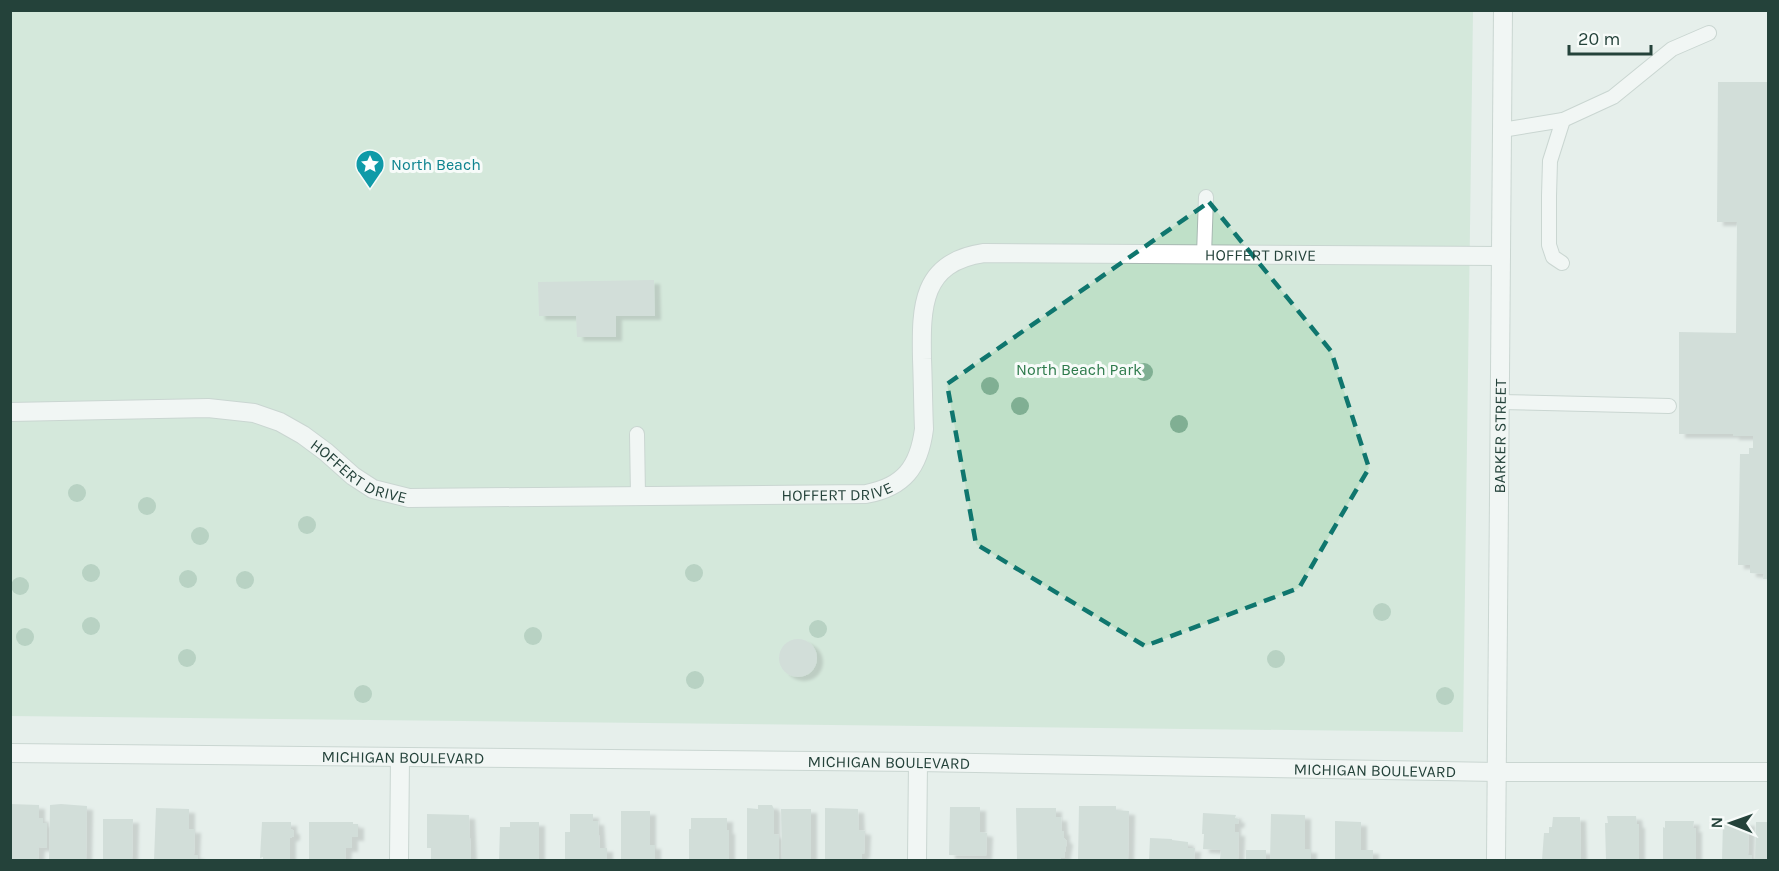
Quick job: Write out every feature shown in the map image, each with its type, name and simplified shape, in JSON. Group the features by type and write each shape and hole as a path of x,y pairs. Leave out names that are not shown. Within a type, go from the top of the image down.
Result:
{"street":[{"name":"BARKER STREET","path":"1496,861 1503,10"},
{"name":"HOFFERT DRIVE","path":"10,412 208,408 254,413 280,422 303,435 353,476 373,489 409,498 866,494 882,491 905,476 921,448 924,429 922,316 926,298 933,283 955,260 984,253 1501,256"},
{"name":"MICHIGAN BOULEVARD","path":"10,753 918,762 1497,772 1768,772"},
{"path":"399,757 399,861"},
{"path":"917,861 918,762"}],"lane":[{"path":"1502,130 1563,120 1613,97 1672,49 1709,33"},
{"path":"1562,263 1553,257 1549,245 1549,196 1550,161 1563,120"},
{"path":"1204,255 1206,197"},
{"path":"1500,402 1669,406"},
{"path":"637,434 638,496"}],"highlighted area":[{"path":"1209,202 1331,351 1369,468 1299,588 1145,646 976,544 947,384"}],"green space":[{"name":"North Beach Park","path":"11,11 1473,11 1463,732 11,716"}],"building":[{"path":"1718,82 1768,82 1768,579 1763,579 1764,574 1750,573 1750,565 1738,565 1740,454 1749,454 1749,448 1753,448 1753,436 1679,434 1679,332 1736,333 1737,222 1717,222"},
{"path":"654,280 655,316 616,316 616,337 577,337 576,316 539,316 538,282"},
{"path":"798,639 811,645 817,658 811,671 798,677 785,671 779,658 785,645"},
{"path":"10,804 39,805 39,818 43,818 43,823 47,823 47,848 39,847 38,860 10,860"},
{"path":"50,805 87,806 86,860 49,860"},
{"path":"758,805 772,805 774,809 774,834 779,835 779,860 747,860 747,808 758,809"},
{"path":"1079,806 1116,806 1116,810 1129,811 1128,859 1078,860"},
{"path":"950,807 980,807 980,832 987,833 986,856 949,855"},
{"path":"156,808 189,809 189,829 195,829 194,855 198,855 198,860 154,860"},
{"path":"825,808 858,809 859,830 865,831 862,860 825,860"},
{"path":"1016,808 1056,808 1056,817 1061,817 1062,831 1067,841 1064,858 1061,860 1017,860"},
{"path":"781,809 811,809 811,860 782,860"},
{"path":"621,811 650,811 650,845 655,845 655,860 621,860"},
{"path":"1203,813 1236,815 1235,818 1239,819 1238,824 1235,824 1235,832 1239,832 1238,860 1220,859 1221,850 1203,849"},
{"path":"427,814 469,815 471,860 431,860 431,848 427,848"},
{"path":"570,814 593,814 593,821 598,821 600,848 607,848 607,860 565,860 565,832 570,832"},
{"path":"1271,814 1305,815 1305,849 1311,849 1311,860 1270,860"},
{"path":"1607,816 1636,816 1637,824 1639,824 1639,860 1606,860 1605,823 1608,823"},
{"path":"1553,817 1580,817 1581,860 1542,860 1544,833 1549,833"},
{"path":"691,818 727,818 729,860 689,860"},
{"path":"103,819 133,819 132,860 103,860"},
{"path":"1335,821 1361,822 1361,850 1373,850 1373,860 1335,860"},
{"path":"1665,821 1694,821 1696,860 1663,860"},
{"path":"262,822 291,822 294,836 290,838 290,860 260,858"},
{"path":"309,822 358,824 358,837 352,837 352,848 346,848 345,860 309,860"},
{"path":"510,822 539,822 539,860 499,860 500,827 510,827"},
{"path":"1723,822 1749,822 1748,855 1752,855 1752,860 1722,860"},
{"path":"1756,822 1768,822 1768,860 1755,860"},
{"path":"1150,838 1188,842 1188,848 1195,848 1194,860 1149,860"},
{"path":"1246,850 1266,850 1266,860 1246,860"}],"place":[{"name":"North Beach","path":"370,190"}]}
